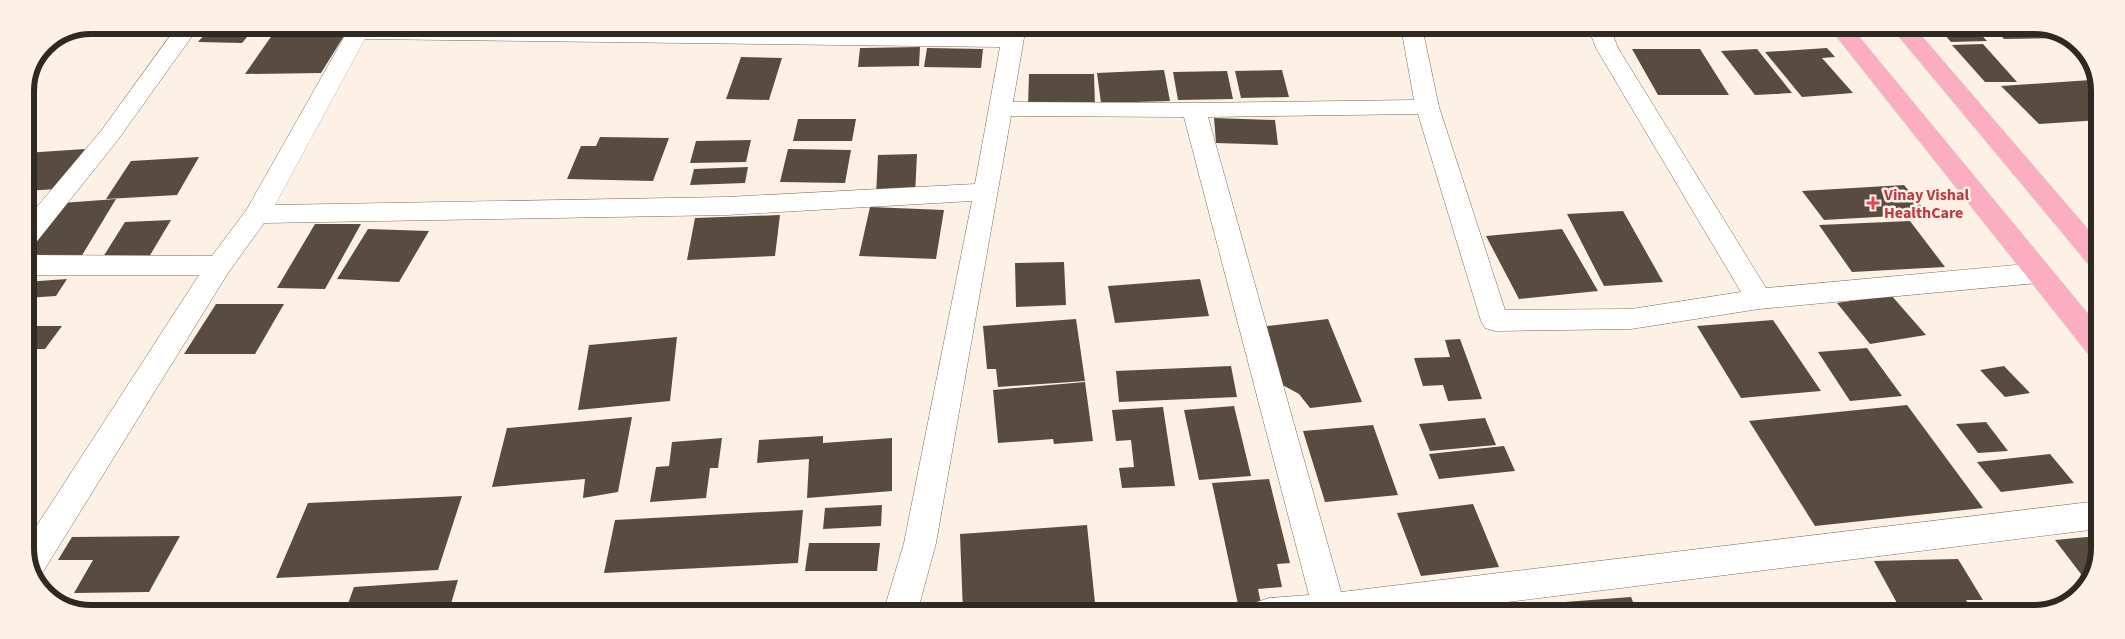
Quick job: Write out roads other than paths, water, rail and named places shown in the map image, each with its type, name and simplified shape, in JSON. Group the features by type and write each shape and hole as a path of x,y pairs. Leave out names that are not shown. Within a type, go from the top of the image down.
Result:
{"main road":[{"path":"1846,34 2091,337"},
{"path":"1908,34 2091,250"}],"street":[{"path":"34,228 109,136 183,34"},
{"path":"35,557 219,266 257,214 357,34"},
{"path":"902,605 920,542 986,192 1013,34"},
{"path":"1413,34 1427,107 1494,321 1631,319 1759,299 2038,272"},
{"path":"1602,34 1607,48 1759,299"},
{"path":"1001,109 1194,110 1427,107"},
{"path":"1194,110 1328,605"},
{"path":"257,214 727,206 986,192"},
{"path":"34,265 219,266"},
{"path":"1378,605 2091,516"}],"place":[{"name":"Vinay Vishal HealthCare","path":"1873,203"}]}
